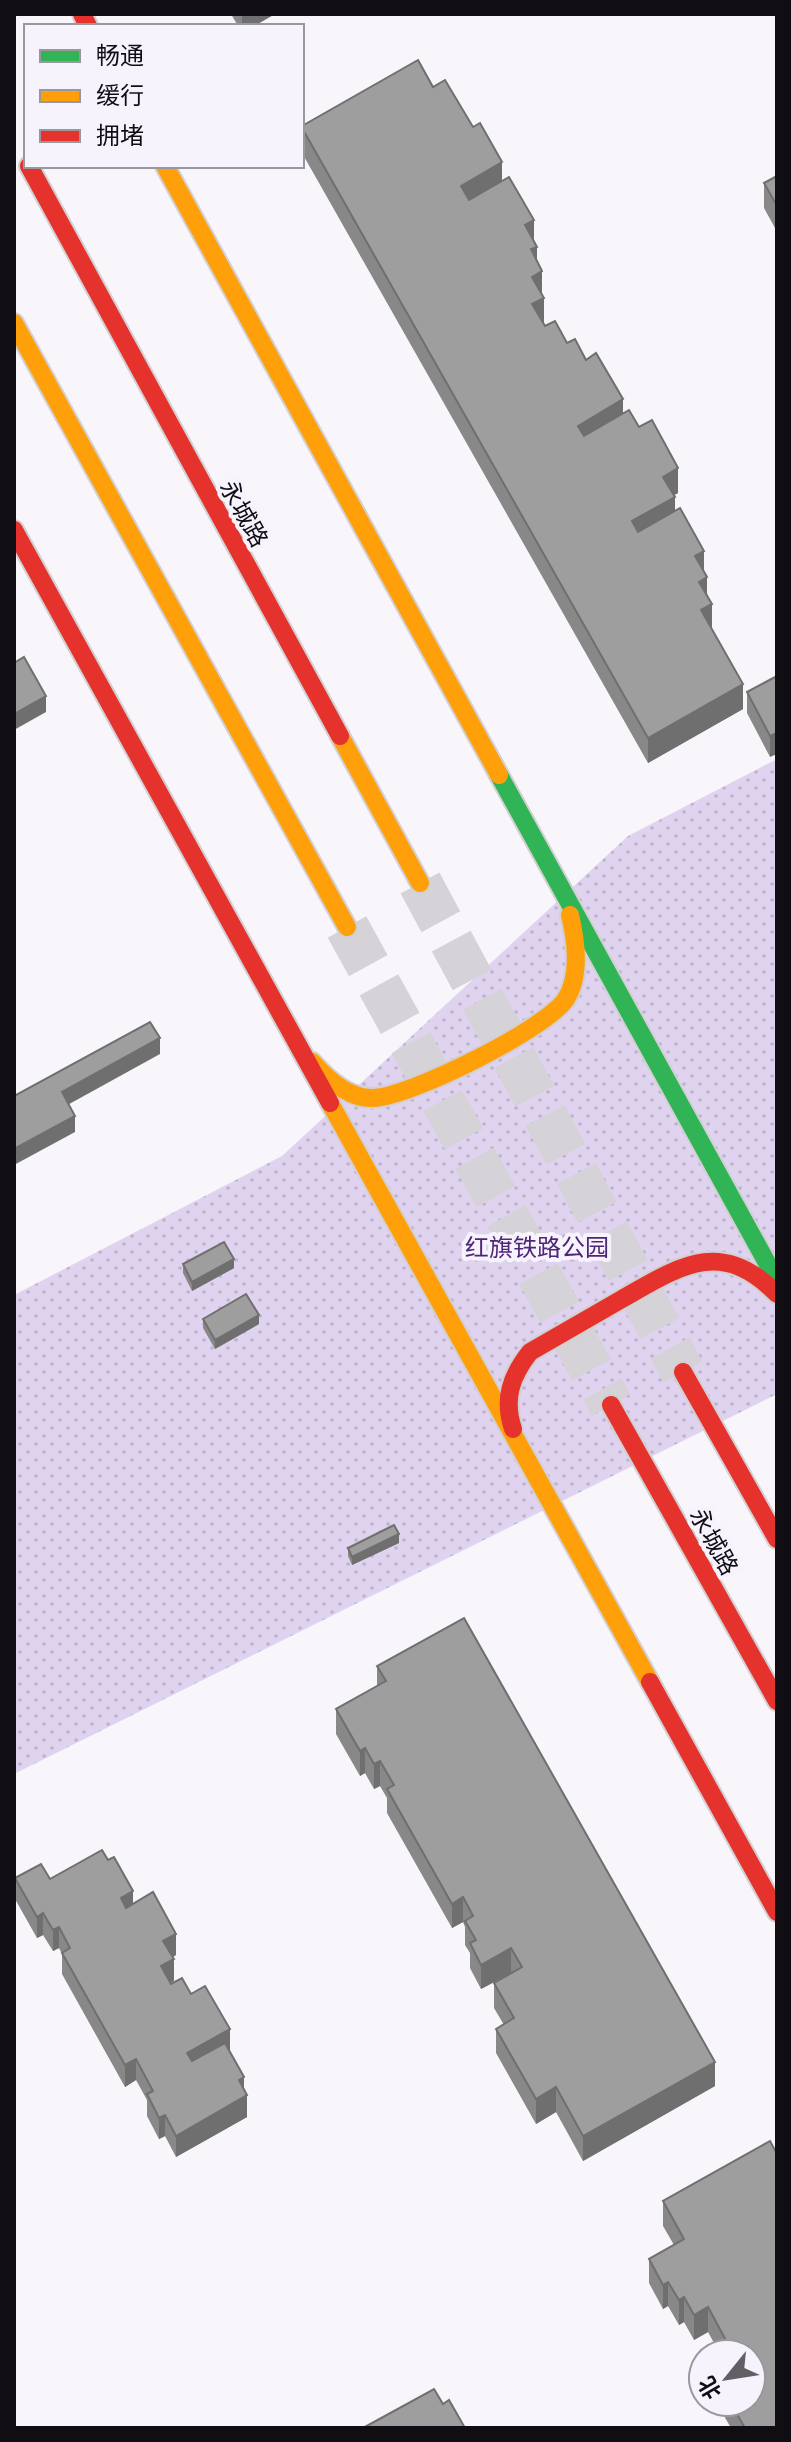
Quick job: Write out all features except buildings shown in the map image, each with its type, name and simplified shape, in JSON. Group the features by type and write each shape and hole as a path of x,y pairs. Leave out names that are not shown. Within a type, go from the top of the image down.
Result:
{"main road":[{"name":"永城路","path":"30,168 420,883"},
{"path":"166,168 777,1281"},
{"path":"14,323 347,927"},
{"path":"14,530 777,1912"},
{"path":"300,1048 332,1083 372,1098 392,1096 418,1087 534,1027 555,1013 566,1000 572,980 576,948 573,924 561,888"},
{"path":"518,1442 507,1404 509,1386 515,1369 530,1352 665,1275 697,1261 735,1262 752,1271 777,1294"},
{"path":"683,1372 777,1539"},
{"name":"永城路","path":"611,1405 777,1701"}],"green space":[{"name":"红旗铁路公园","path":"777,759 777,1394 14,1774 14,1295 282,1156 628,836"}],"tunnel":[{"path":"420,883 683,1372"},
{"path":"347,927 611,1405"}],"traffic: fast":[{"path":"499,775 777,1281"}],"traffic: slow":[{"path":"166,168 499,775"},
{"path":"14,323 347,927"},
{"path":"340,736 420,883"},
{"path":"312,1062 347,1092 373,1098 416,1086 506,1043 553,1012 571,990 575,946 570,915"},
{"path":"330,1103 650,1682"}],"traffic: jam":[{"path":"82,14 87,24"},
{"path":"30,168 340,736"},
{"path":"14,530 330,1103"},
{"path":"513,1429 509,1408 511,1388 530,1352 663,1276 700,1263 719,1262 737,1266 757,1276 777,1294"},
{"path":"683,1372 777,1539"},
{"path":"611,1405 777,1701"},
{"path":"650,1682 777,1912"}]}
